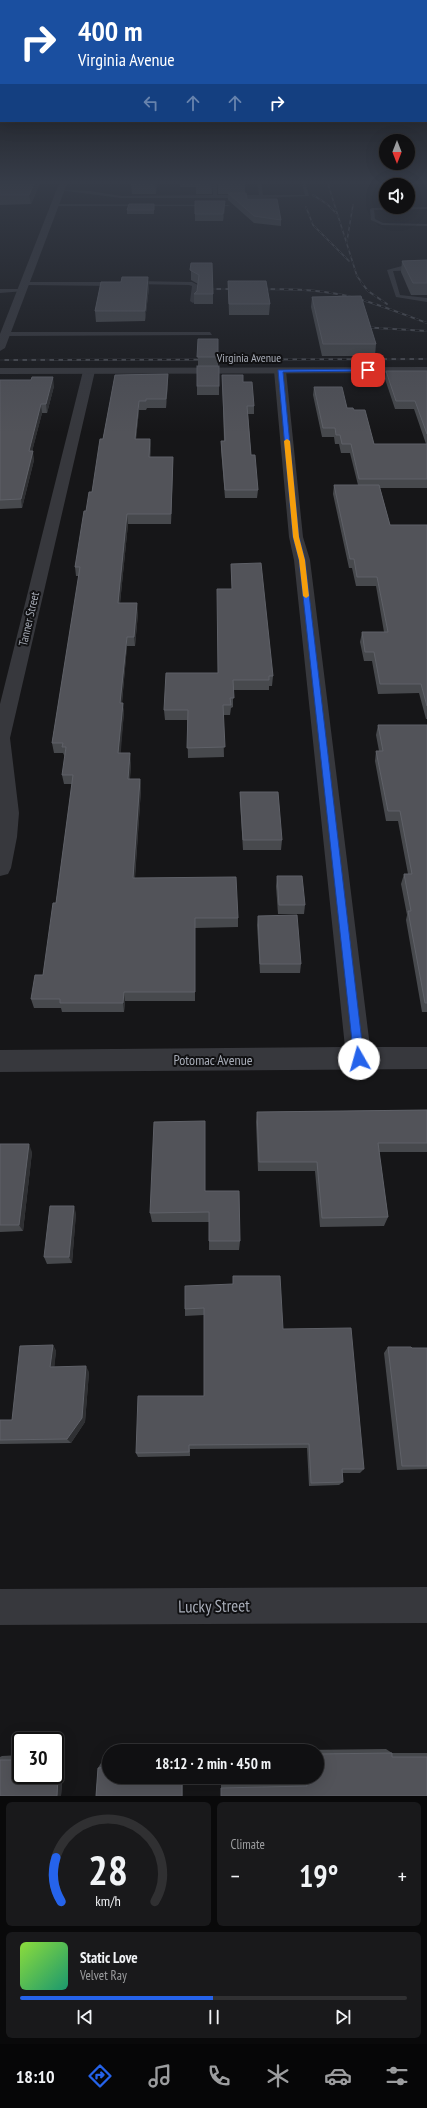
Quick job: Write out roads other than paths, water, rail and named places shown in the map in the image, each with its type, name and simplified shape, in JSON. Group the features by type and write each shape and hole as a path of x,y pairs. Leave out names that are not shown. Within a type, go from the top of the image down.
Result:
{"street":[{"path":"0,348 32,265"},
{"path":"280,370 296,537 302,560 359,1059"},
{"name":"Virginia Avenue","path":"0,371 427,370"},
{"name":"Tanner Street","path":"0,868 8,831 8,805 0,760 1,738 89,371"},
{"name":"Potomac Avenue","path":"0,1061 427,1058"},
{"name":"Lucky Street","path":"0,1607 427,1605"}],"lane":[{"path":"398,296 390,270 402,268 427,268"},
{"path":"130,284 190,283 195,285 193,301"},
{"path":"0,291 24,287 123,284"},
{"path":"398,296 427,296"},
{"path":"398,296 427,300"},
{"path":"6,334 210,334"}],"railway":[{"path":"353,265 357,276 362,283"},
{"path":"361,282 368,291 387,304"},
{"path":"203,289 239,289"},
{"path":"257,289 311,290 343,295 375,304 427,323"},
{"path":"361,327 427,331"},
{"path":"0,360 427,359"}]}
